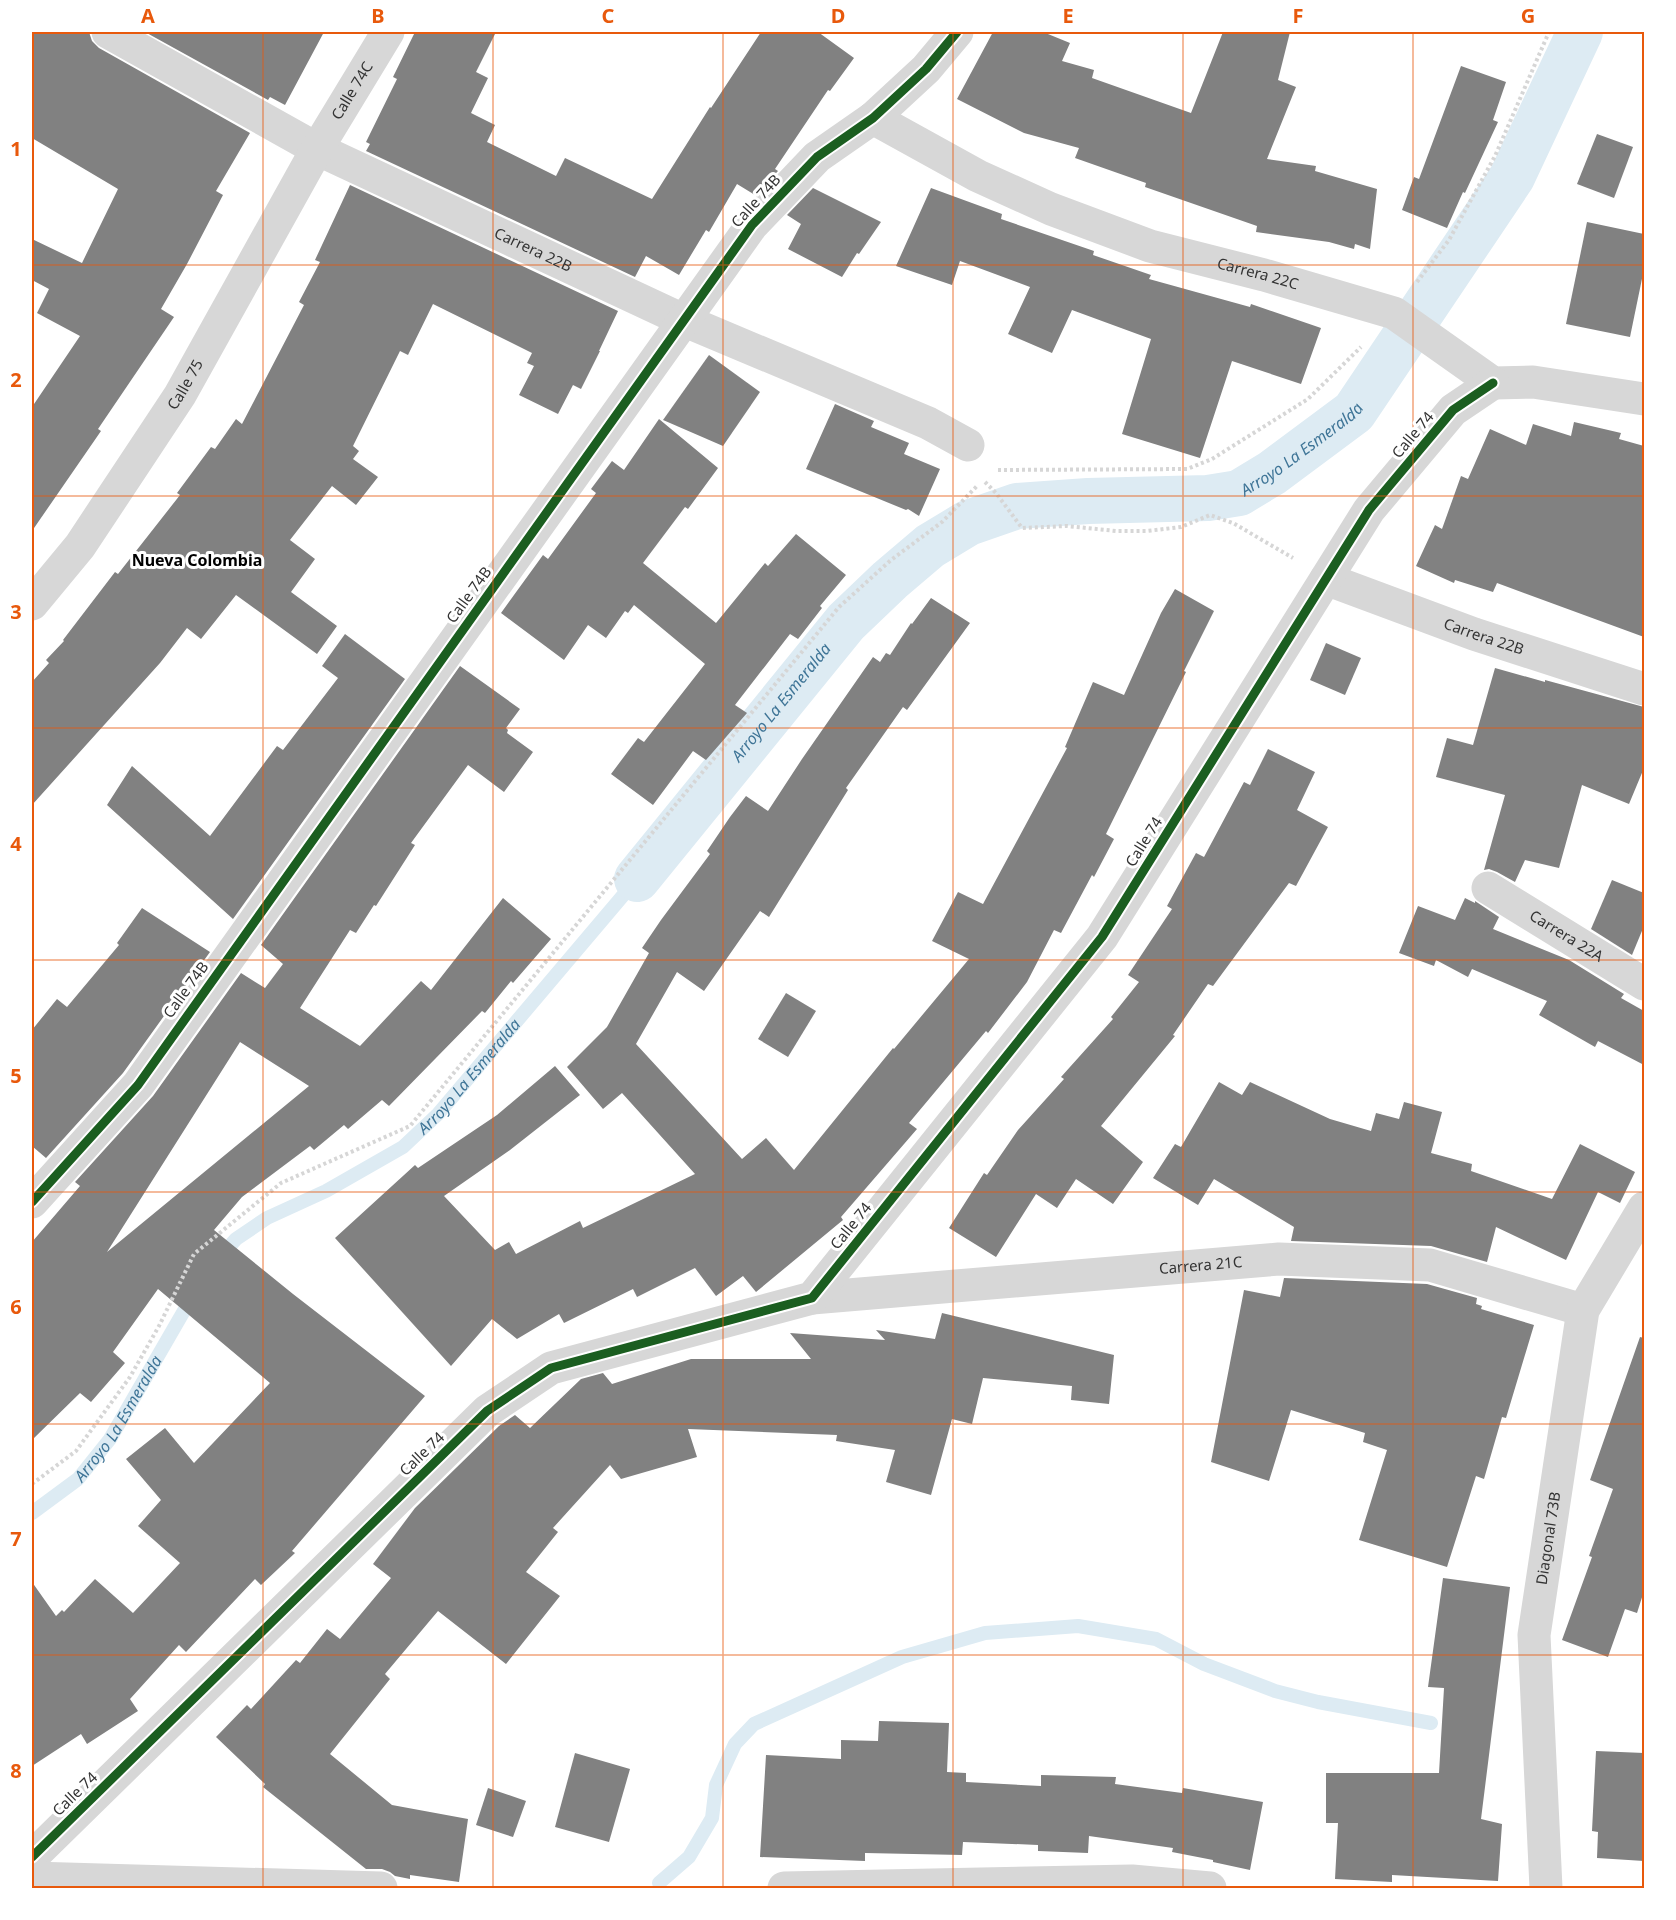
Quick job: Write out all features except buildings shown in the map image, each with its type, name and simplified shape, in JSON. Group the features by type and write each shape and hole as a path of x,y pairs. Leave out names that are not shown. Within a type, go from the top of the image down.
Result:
{"street":[{"name":"Carrera 22B","path":"108,32 317,149 683,320 928,423 968,446"},
{"name":"Calle 74C","path":"317,149 388,32"},
{"name":"Calle 74B","path":"32,1202 138,1085 752,225 817,157 873,118 926,69 957,32"},
{"name":"Carrera 22C","path":"873,118 978,176 1051,209 1150,246 1264,275 1394,313 1493,383"},
{"name":"Calle 75","path":"32,604 80,546 180,395 317,149"},
{"path":"1493,383 1533,382 1644,399"},
{"name":"Calle 74","path":"32,1857 487,1411 551,1368 812,1298 1102,937 1368,510 1453,410 1493,383"},
{"name":"Carrera 22B","path":"1326,579 1474,634 1644,689"},
{"name":"Carrera 22A","path":"1488,888 1644,984"},
{"name":"Diagonal 73B","path":"1546,1888 1534,1635 1583,1310 1644,1208"},
{"name":"Carrera 21C","path":"812,1298 1279,1259 1430,1264 1583,1310"},
{"path":"32,1878 381,1888"},
{"path":"784,1888 1132,1881 1210,1888"}],"path":[{"path":"32,1484 76,1451 130,1377 159,1326 194,1254 281,1182 410,1126 839,607 891,560 942,522 982,480 999,469 1187,469 1212,459 1308,399 1394,313 1449,240 1495,156 1549,32"},
{"path":"982,480 996,493 1022,528 1067,526 1116,531 1147,531 1181,527 1210,515 1233,523 1326,579"}],"waterway":[{"name":"Arroyo La Esmeralda","path":"637,879 846,622 930,546 968,523 1017,506 1088,501 1208,498 1239,493 1272,473 1354,412 1512,177 1580,32"},
{"name":"Arroyo La Esmeralda","path":"220,1257 236,1239 267,1218 326,1191 403,1147 438,1114 637,879"},
{"name":"Arroyo La Esmeralda","path":"32,1513 78,1479 110,1439 192,1297"},
{"path":"659,1883 689,1857 712,1818 716,1785 735,1744 754,1724 902,1657 985,1633 1078,1626 1156,1639 1204,1664 1275,1691 1318,1702 1431,1723"}],"cycle path":[{"path":"32,1202 138,1085 752,225 817,157 873,118 926,69 957,32"},
{"path":"32,1857 487,1411 551,1368 812,1298 1102,937 1369,510 1453,410 1493,383"}],"district":[{"name":"Nueva Colombia","path":"197,560"}]}
